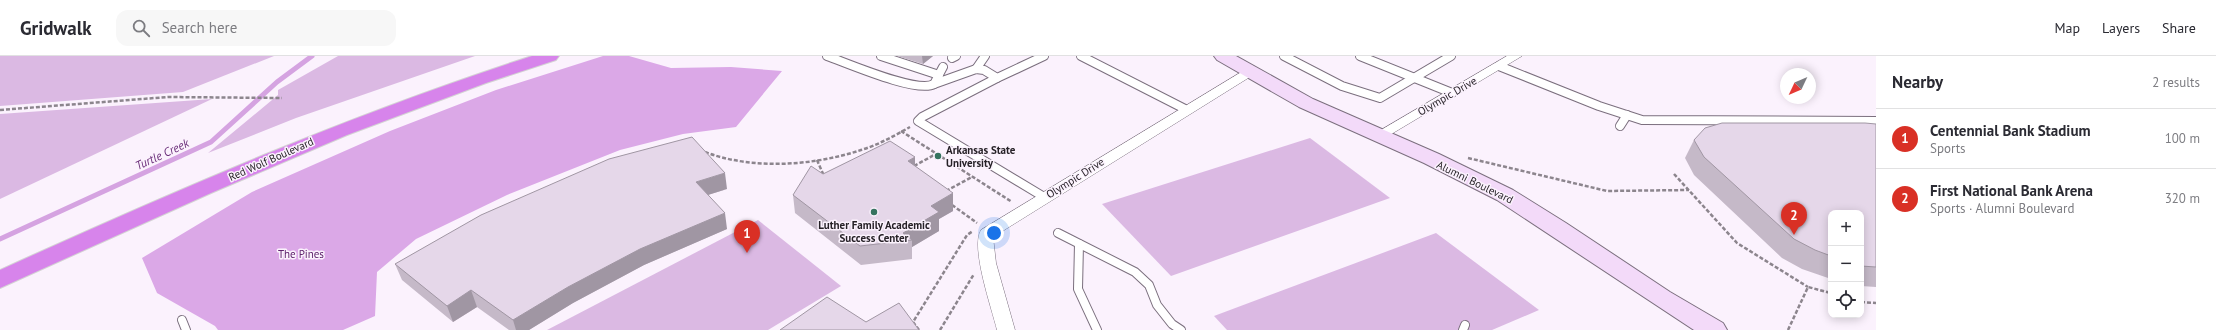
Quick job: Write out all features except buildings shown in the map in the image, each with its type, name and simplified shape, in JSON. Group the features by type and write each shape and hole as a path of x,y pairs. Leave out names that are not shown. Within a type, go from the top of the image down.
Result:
{"highway":[{"name":"Red Wolf Boulevard","path":"0,266 283,142 382,103 520,56"},
{"name":"Red Wolf Boulevard","path":"0,280 323,136 449,89 550,56"}],"street":[{"name":"Alumni Boulevard","path":"1223,56 1248,72 1306,103 1504,195 1557,226 1661,299 1714,330"},
{"name":"Olympic Drive","path":"1378,136 1516,56"},
{"name":"Olympic Drive","path":"1006,330 988,263 985,237 1044,197 1185,109 1248,72"}],"lane":[{"path":"827,56 909,85 926,88 976,69 984,70 998,78"},
{"path":"881,56 939,75"},
{"path":"976,69 985,56"},
{"path":"1044,56 922,117 919,122 1044,197"},
{"path":"1081,56 1185,109"},
{"path":"1284,56 1336,85 1357,93 1380,98 1413,77 1451,56"},
{"path":"1360,56 1452,93"},
{"path":"1499,66 1599,106 1642,120 1687,122 1876,121"},
{"path":"934,84 943,67"},
{"path":"1620,126 1627,116"},
{"path":"1058,233 1135,272 1149,285 1157,305 1172,324 1181,330"},
{"path":"1079,244 1078,289 1097,330"},
{"path":"182,320 186,330"}],"path":[{"path":"0,110 168,97 282,98"},
{"path":"702,151 730,160 788,163 817,160 860,150 919,122"},
{"path":"901,131 1016,205"},
{"path":"860,150 864,155"},
{"path":"914,166 936,154"},
{"path":"1462,156 1607,191 1689,190"},
{"path":"817,160 827,181"},
{"path":"1674,174 1737,243 1768,264 1808,287 1828,293"},
{"path":"944,192 972,177"},
{"path":"950,204 982,226"},
{"path":"919,330 914,322 967,235 976,229"},
{"path":"940,330 977,271"},
{"path":"1788,330 1808,287"},
{"path":"1864,302 1876,303"}],"shaded area":[{"path":"0,56 274,56 183,92 0,106"},
{"path":"338,56 475,56 296,118 208,153 278,95 278,90"},
{"path":"212,99 0,199 0,114"},
{"path":"1310,138 1390,198 1171,276 1102,204"},
{"path":"758,220 841,286 768,330 547,330"},
{"path":"1436,233 1539,310 1492,330 1227,330 1214,316"}],"green space":[{"name":"The Pines","path":"603,56 629,56 671,68 731,67 782,71 736,127 683,134 620,150 507,195 416,239 377,272 375,316 343,330 218,330 215,326 157,293 142,258 252,192 390,131 496,90"}],"waterway":[{"name":"Turtle Creek","path":"0,239 211,142 277,82 312,56"}],"place":[{"name":"Arkansas State University","path":"938,156"},
{"name":"Luther Family Academic Success Center","path":"874,212"},
{"name":"First National Bank Arena","path":"1794,235"},
{"name":"Centennial Bank Stadium","path":"747,253"}]}
